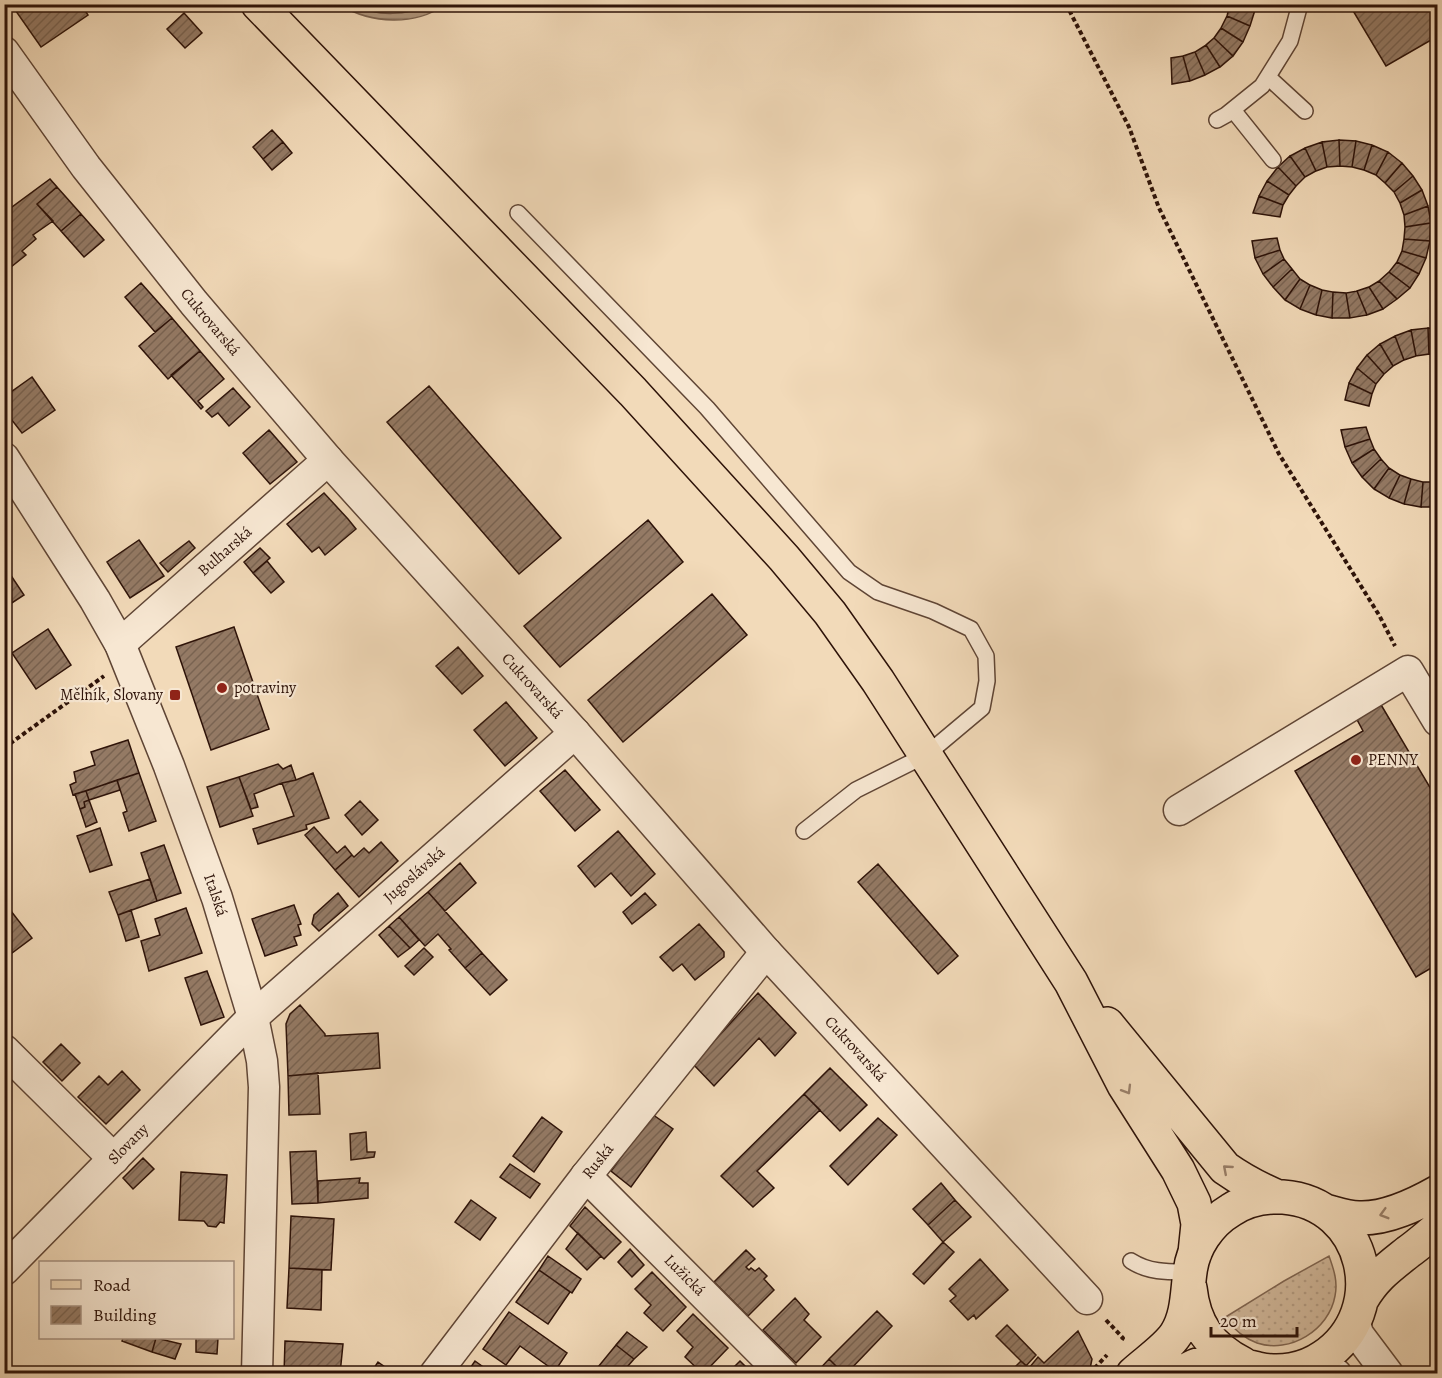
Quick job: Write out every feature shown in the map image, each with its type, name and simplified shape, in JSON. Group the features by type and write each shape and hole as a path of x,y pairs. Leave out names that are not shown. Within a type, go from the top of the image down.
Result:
{"main road":[{"path":"258,4 633,392 784,558 830,613 926,755 1071,982 1124,1085 1178,1170 1194,1203 1198,1224 1182,1322 1176,1335 1120,1364"},
{"path":"1071,982 1225,1168 1239,1179 1278,1197"},
{"path":"1437,1192 1417,1203 1372,1218 1345,1217 1288,1197 1255,1199 1244,1203 1228,1212 1206,1232 1191,1270 1191,1303 1205,1334 1228,1357 1259,1369 1321,1370 1322,1358 1346,1336 1375,1280 1384,1270 1437,1228"},
{"path":"1325,1211 1346,1231 1354,1243 1363,1270 1364,1285 1358,1311"},
{"path":"1179,1374 1206,1362 1243,1364"}],"street":[{"name":"Cukrovarská","path":"4,52 86,167 187,294 328,460 575,733 766,952 1087,1299"},
{"name":"Italská","path":"4,458 95,600 123,652 169,766 213,887 253,1017 262,1061 264,1087 257,1374"},
{"name":"Bulharská","path":"123,652 328,460"},
{"path":"1179,810 1408,671 1437,722"},
{"name":"Jugoslávská","path":"253,1017 575,733"},
{"name":"Ruská","path":"435,1374 586,1176 766,952"},
{"name":"Slovany","path":"4,1270 253,1017"},
{"path":"4,1050 114,1160"},
{"name":"Lužická","path":"586,1176 783,1374"},
{"path":"1358,1311 1358,1334 1388,1374"}],"lane":[{"path":"1217,120 1262,86 1290,41 1300,4"},
{"path":"1268,77 1305,111"},
{"path":"1233,110 1273,160"},
{"path":"518,213 707,408 849,572 878,592 933,611 971,629 986,656 987,681 982,708 926,755 856,790 804,831"},
{"path":"1131,1261 1155,1271 1191,1270"}],"path":[{"path":"1066,4 1129,127 1159,208 1279,454 1379,615 1408,671"},
{"path":"4,748 123,652"},
{"path":"1087,1299 1123,1338 1115,1347"},
{"path":"1094,1374 1092,1371 1120,1364"}],"shaded area":[{"path":"1329,1256 1336,1281 1335,1296 1325,1319 1306,1336 1295,1342 1270,1346 1243,1336 1224,1318 1284,1281"}],"water":[{"path":"340,5 445,5 420,17 393,20 366,16"}],"building":[{"path":"11,4 81,4 88,15 41,47"},
{"path":"1230,4 1255,10 1250,26 1227,16"},
{"path":"1231,4 1255,4 1255,10"},
{"path":"1349,4 1438,4 1438,36 1386,66"},
{"path":"184,13 202,33 185,48 167,29"},
{"path":"1227,16 1250,26 1243,42 1221,28"},
{"path":"1221,28 1243,42 1233,56 1214,38"},
{"path":"1214,38 1233,56 1220,67 1206,45"},
{"path":"1206,45 1220,67 1205,75 1195,52"},
{"path":"1195,52 1205,75 1190,81 1183,56"},
{"path":"1183,56 1190,81 1172,84 1171,58"},
{"path":"272,130 283,142 263,159 253,147"},
{"path":"1339,140 1340,166 1327,167 1322,142"},
{"path":"1339,140 1356,141 1352,167 1340,166"},
{"path":"1356,141 1372,145 1364,170 1352,167"},
{"path":"283,142 292,153 272,170 263,159"},
{"path":"1322,142 1327,167 1316,171 1305,148"},
{"path":"1372,145 1388,152 1376,175 1364,170"},
{"path":"1305,148 1316,171 1305,177 1290,156"},
{"path":"1388,152 1402,163 1385,183 1376,175"},
{"path":"1290,156 1305,177 1296,186 1278,167"},
{"path":"1402,163 1413,176 1394,192 1385,183"},
{"path":"1278,167 1296,186 1289,195 1267,181"},
{"path":"1413,176 1422,190 1400,203 1394,192"},
{"path":"50,179 57,187 37,204 53,221 33,235 36,239 22,251 26,255 11,267 4,259 4,213"},
{"path":"1267,181 1289,195 1283,205 1259,196"},
{"path":"57,187 81,214 61,231 37,204"},
{"path":"1422,190 1428,206 1404,215 1400,203"},
{"path":"1259,196 1283,205 1280,217 1253,213"},
{"path":"1428,206 1431,223 1405,227 1404,215"},
{"path":"81,214 104,240 84,257 61,231"},
{"path":"1431,223 1430,241 1404,239 1405,227"},
{"path":"1277,238 1280,250 1255,258 1252,241"},
{"path":"1404,239 1430,241 1426,258 1402,251"},
{"path":"1280,250 1284,259 1263,274 1255,258"},
{"path":"1402,251 1426,258 1419,274 1397,262"},
{"path":"1284,259 1292,269 1273,287 1263,274"},
{"path":"1397,262 1419,274 1410,288 1389,272"},
{"path":"1292,269 1300,279 1285,300 1273,287"},
{"path":"1389,272 1410,288 1397,299 1379,281"},
{"path":"1300,279 1310,285 1300,309 1285,300"},
{"path":"1379,281 1397,299 1383,309 1369,287"},
{"path":"141,283 172,318 155,332 125,297"},
{"path":"1310,285 1322,290 1316,315 1300,309"},
{"path":"1369,287 1383,309 1367,315 1357,291"},
{"path":"1322,290 1333,292 1332,318 1316,315"},
{"path":"1357,291 1367,315 1350,318 1346,293"},
{"path":"1333,292 1346,293 1350,318 1332,318"},
{"path":"172,318 200,351 168,379 139,346"},
{"path":"1428,328 1429,354 1416,356 1411,330"},
{"path":"1428,328 1438,329 1438,355 1429,354"},
{"path":"1411,330 1416,356 1404,360 1395,336"},
{"path":"1395,336 1404,360 1393,366 1380,344"},
{"path":"1380,344 1393,366 1384,374 1367,355"},
{"path":"200,351 224,379 198,401 203,407 201,409 171,375"},
{"path":"1367,355 1384,374 1376,384 1357,368"},
{"path":"1357,368 1376,384 1372,394 1349,383"},
{"path":"32,377 55,410 22,433 4,410 4,397"},
{"path":"1349,383 1372,394 1369,406 1345,400"},
{"path":"429,386 561,538 519,574 387,422"},
{"path":"233,388 250,407 229,426 218,413 212,417 206,411"},
{"path":"1366,427 1370,439 1345,447 1341,430"},
{"path":"269,430 297,462 270,484 243,453"},
{"path":"1370,439 1374,449 1352,463 1345,447"},
{"path":"1374,449 1381,459 1362,477 1352,463"},
{"path":"1381,459 1389,468 1374,489 1362,477"},
{"path":"1389,468 1400,475 1389,498 1374,489"},
{"path":"1400,475 1411,479 1404,504 1389,498"},
{"path":"1411,479 1423,482 1421,507 1404,504"},
{"path":"1423,482 1435,482 1438,507 1421,507"},
{"path":"324,493 356,529 325,555 319,547 312,552 287,524"},
{"path":"648,520 683,562 560,667 524,626"},
{"path":"139,540 164,576 130,598 107,562"},
{"path":"189,541 195,548 168,572 160,563"},
{"path":"260,548 270,558 253,573 244,562"},
{"path":"267,561 284,582 271,593 253,573"},
{"path":"4,565 24,595 4,608"},
{"path":"712,594 747,635 623,742 588,700"},
{"name":"potraviny","path":"234,627 269,729 211,750 176,647"},
{"path":"48,629 71,665 36,689 12,653"},
{"path":"458,647 483,676 462,694 436,666"},
{"path":"1377,698 1438,801 1438,964 1416,977 1295,771 1363,731 1353,712"},
{"path":"506,702 537,738 505,766 474,730"},
{"path":"128,740 139,773 73,795 70,785 76,782 74,772 95,765 91,752"},
{"path":"278,764 283,769 291,765 296,780 254,794 258,807 251,809 239,777"},
{"path":"565,770 600,810 575,831 540,791"},
{"path":"139,773 156,821 129,831 123,813 127,811 117,780"},
{"path":"313,773 329,818 306,825 307,829 258,844 253,829 294,816 282,783"},
{"path":"239,777 253,816 220,827 207,787"},
{"path":"117,780 120,790 89,800 86,791"},
{"path":"86,791 89,800 84,802 85,807 80,809 75,794"},
{"path":"89,800 97,822 86,827 80,809 85,807 84,802"},
{"path":"360,801 378,820 362,835 345,815"},
{"path":"314,827 337,853 345,846 352,855 335,870 305,835"},
{"path":"100,828 112,865 90,872 77,836"},
{"path":"618,831 655,874 631,896 611,873 595,887 578,866"},
{"path":"381,842 398,861 359,897 335,870 352,855 354,857 364,848 369,853"},
{"path":"164,845 181,893 157,901 141,853"},
{"path":"460,863 476,883 445,911 428,892"},
{"path":"878,864 958,956 938,974 858,882"},
{"path":"150,879 157,901 118,915 109,892"},
{"path":"428,892 482,953 465,968 438,934 425,946 399,917"},
{"path":"338,893 348,906 319,931 312,924 314,915"},
{"path":"645,893 656,905 632,924 623,912"},
{"path":"4,902 32,938 4,959"},
{"path":"294,905 301,924 298,925 301,935 294,937 297,945 265,956 252,919"},
{"path":"186,908 202,953 149,971 141,941 160,935 155,919"},
{"path":"131,910 139,937 126,941 118,915"},
{"path":"399,917 419,940 410,948 389,926"},
{"path":"699,924 724,952 724,957 695,980 682,964 673,971 660,957"},
{"path":"389,926 410,948 398,957 379,935"},
{"path":"424,948 433,957 414,975 405,966"},
{"path":"482,953 507,980 490,995 465,968"},
{"path":"207,971 224,1017 201,1025 185,978"},
{"path":"758,993 796,1033 775,1056 759,1038 714,1086 693,1064"},
{"path":"300,1005 325,1036 378,1033 380,1068 288,1076 286,1024 290,1014"},
{"path":"61,1044 80,1063 62,1081 43,1062"},
{"path":"830,1068 867,1105 840,1131 804,1094"},
{"path":"122,1071 140,1090 106,1124 78,1097 99,1076 108,1085"},
{"path":"318,1073 320,1114 289,1115 288,1076"},
{"path":"804,1094 820,1110 757,1171 774,1188 753,1207 721,1176"},
{"path":"652,1114 673,1129 631,1187 611,1171"},
{"path":"542,1117 562,1132 534,1172 513,1156"},
{"path":"878,1118 897,1135 848,1185 830,1166"},
{"path":"366,1132 367,1152 375,1152 374,1157 351,1160 350,1134"},
{"path":"316,1151 318,1203 292,1204 290,1152"},
{"path":"143,1158 154,1169 133,1189 123,1178"},
{"path":"510,1164 540,1184 530,1198 500,1177"},
{"path":"181,1172 227,1175 224,1223 220,1222 216,1227 208,1226 204,1221 179,1220"},
{"path":"360,1178 359,1183 368,1183 368,1198 318,1203 318,1181"},
{"path":"941,1183 955,1200 928,1225 913,1209"},
{"path":"471,1200 496,1218 480,1240 455,1222"},
{"path":"955,1200 971,1217 943,1242 928,1225"},
{"path":"585,1207 621,1242 604,1259 570,1226"},
{"path":"291,1216 334,1219 331,1270 289,1268"},
{"path":"578,1233 601,1256 587,1270 566,1249"},
{"path":"943,1242 954,1252 924,1284 913,1274"},
{"path":"630,1249 644,1265 632,1277 618,1262"},
{"path":"746,1250 755,1259 746,1267 755,1271 759,1268 767,1276 764,1279 774,1290 748,1316 714,1282"},
{"path":"548,1256 581,1279 572,1293 539,1270"},
{"path":"980,1259 1008,1290 976,1319 974,1315 968,1320 950,1301 956,1296 949,1289"},
{"path":"289,1268 322,1270 321,1310 287,1308"},
{"path":"539,1270 570,1292 548,1324 516,1302"},
{"path":"652,1272 686,1307 663,1331 644,1313 651,1305 635,1289"},
{"path":"795,1298 809,1314 804,1320 821,1337 796,1363 763,1330"},
{"path":"877,1311 892,1326 844,1374 829,1359"},
{"path":"509,1312 567,1353 555,1371 520,1346 506,1365 483,1349"},
{"path":"693,1314 728,1348 703,1374 685,1357 693,1347 677,1331"},
{"path":"1007,1325 1036,1355 1026,1366 996,1336"},
{"path":"1078,1331 1092,1359 1090,1369 1086,1374 1034,1374 1029,1368 1038,1357 1044,1363"},
{"path":"627,1332 647,1347 634,1359 616,1345"},
{"path":"123,1339 156,1339 152,1352 122,1341"},
{"path":"156,1339 181,1344 175,1359 152,1352"},
{"path":"196,1339 218,1339 217,1354 196,1352"},
{"path":"285,1341 343,1344 340,1374 284,1374"},
{"path":"616,1345 634,1359 621,1374 596,1374 594,1372"},
{"path":"829,1359 844,1374 815,1374"},
{"path":"475,1361 493,1374 466,1374"},
{"path":"740,1361 753,1374 727,1374"},
{"path":"1021,1361 1034,1374 1008,1374"},
{"path":"378,1362 395,1374 370,1374"}],"place":[{"name":"potraviny","path":"222,688"},
{"name":"Mělník, Slovany","path":"175,695"},
{"name":"PENNY","path":"1356,760"}]}
